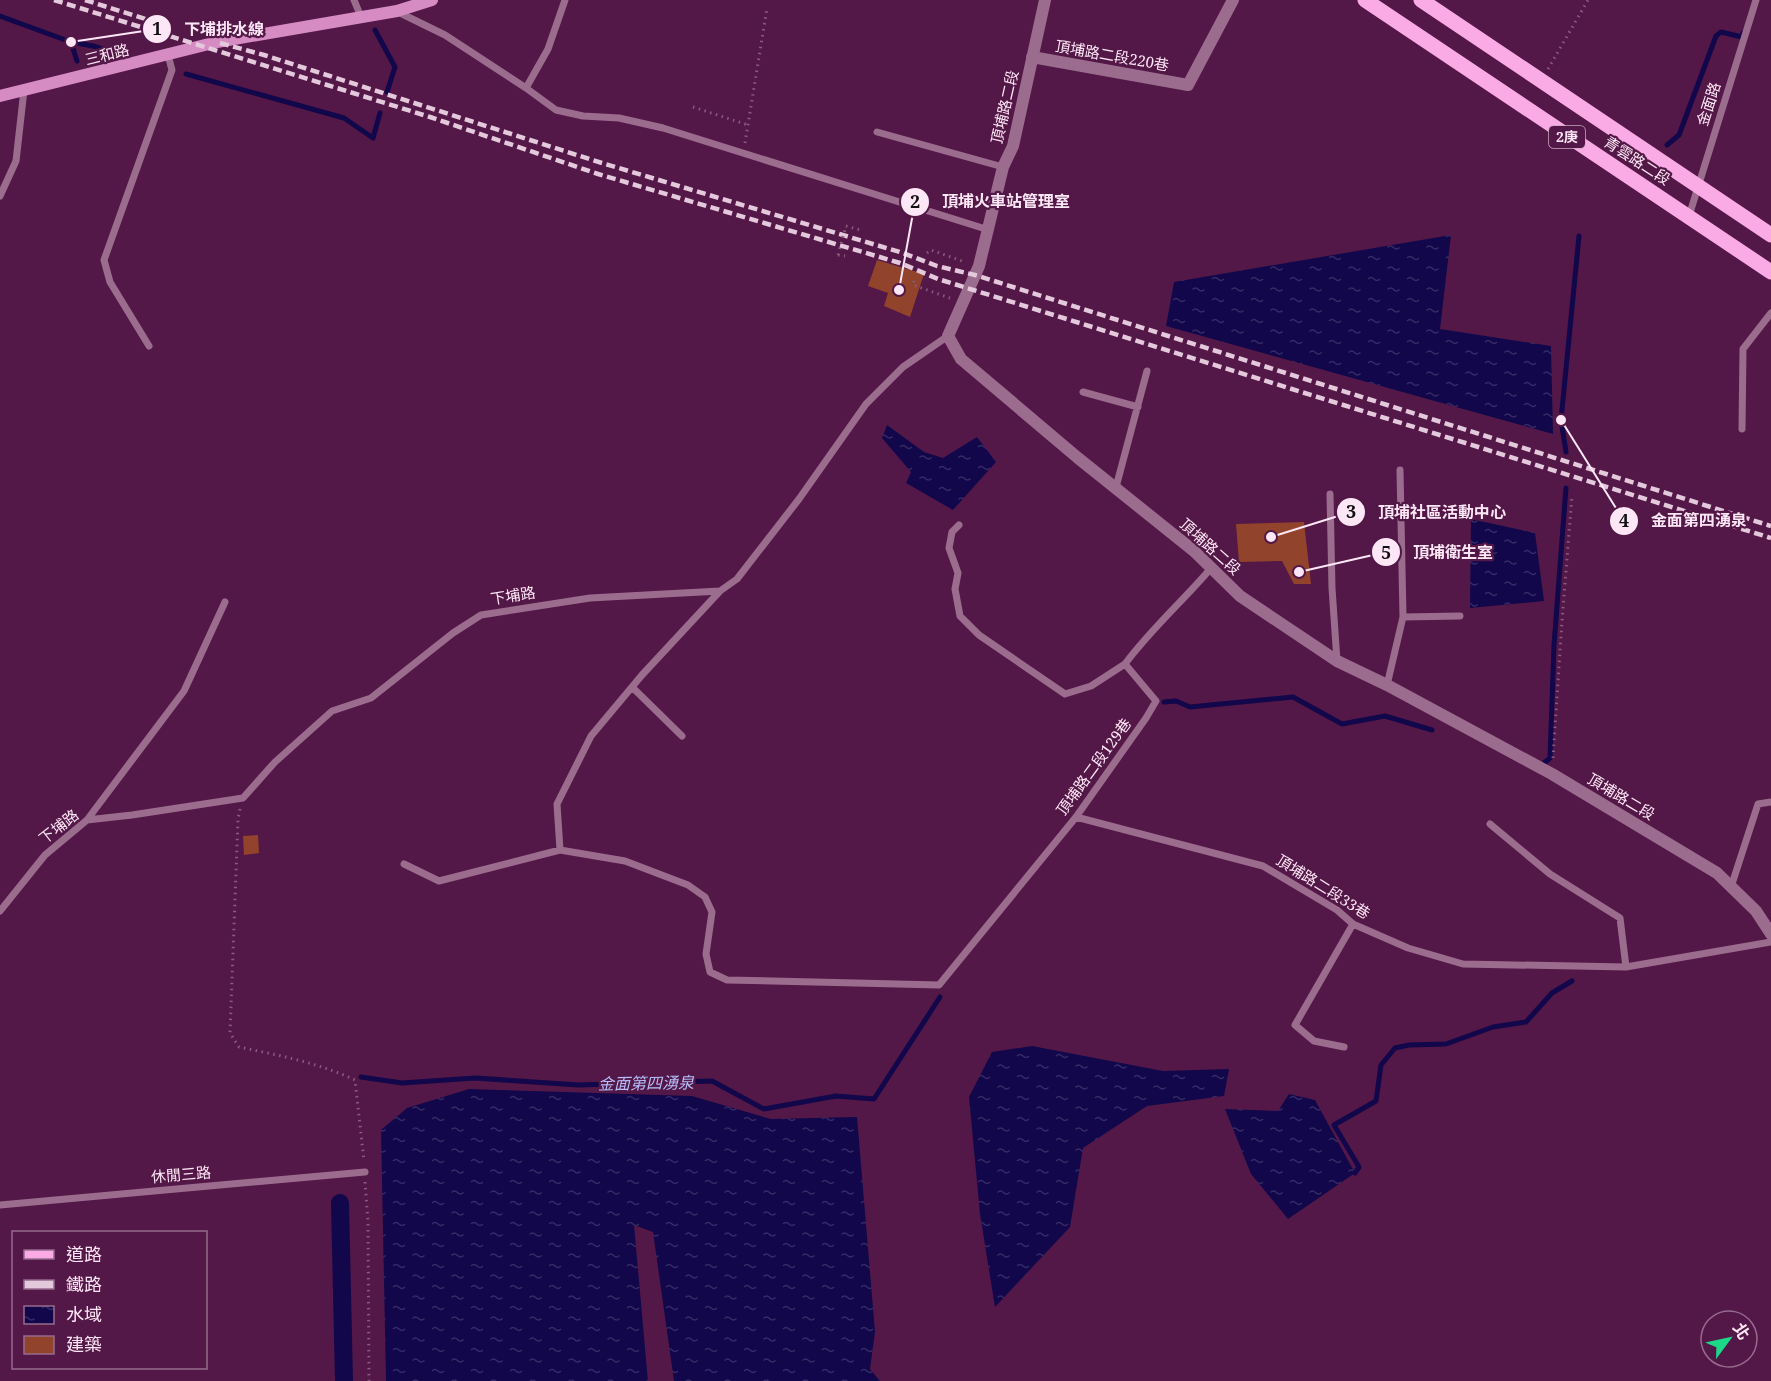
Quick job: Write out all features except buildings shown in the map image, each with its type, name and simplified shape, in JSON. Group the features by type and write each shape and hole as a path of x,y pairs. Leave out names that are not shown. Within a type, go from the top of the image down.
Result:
{"main road":[{"name":"三和路","path":"0,96 217,42 397,11 432,0"},
{"name":"青雲路二段","path":"1365,0 1539,119 1771,272"},
{"name":"青雲路二段","path":"1421,0 1771,235"}],"street":[{"name":"頂埔路二段","path":"1045,0 1012,146 1003,167 989,230 978,266 948,336 961,360 1212,567 1240,596 1337,661 1387,685 1552,774 1718,873 1756,911 1771,934"},
{"name":"頂埔路二段220巷","path":"1032,57 1188,85 1233,0"}],"lane":[{"path":"354,0 361,17"},
{"path":"526,88 548,49 565,0"},
{"name":"金面路","path":"1689,216 1756,0"},
{"path":"397,11 445,35 556,110 583,116 618,118 663,128 989,230"},
{"path":"149,346 110,282 104,260 172,70 168,55"},
{"path":"0,196 16,161 24,90"},
{"path":"878,132 1003,167"},
{"path":"1742,429 1743,349 1771,313"},
{"path":"404,864 439,881 560,850 557,804 591,736 632,687 720,591 737,579 799,499 866,404 903,368 948,336"},
{"path":"1116,487 1147,371"},
{"path":"1083,392 1137,407"},
{"path":"1387,685 1402,617 1400,470"},
{"path":"1330,494 1332,588 1337,661"},
{"path":"959,525 952,532 948,548 958,573 955,589 960,616 979,635 1065,694 1091,686 1125,664 1143,639 1185,598 1212,567"},
{"name":"下埔路","path":"0,911 45,855 87,820 243,798 275,762 332,711 371,698 453,633 481,615 590,598 720,591"},
{"path":"87,820 184,691 225,602"},
{"path":"1402,617 1460,616"},
{"name":"頂埔路二段129巷","path":"560,850 625,861 688,885 705,897 712,912 706,954 710,972 728,980 939,985 1076,817 1156,701 1125,664"},
{"path":"632,687 682,736"},
{"path":"1731,887 1758,804 1771,802"},
{"name":"頂埔路二段33巷","path":"1076,817 1263,866 1337,910 1353,924 1408,948 1463,964 1626,968 1771,942"},
{"path":"1490,824 1550,874 1620,918 1626,968"},
{"path":"1344,1047 1314,1041 1295,1025 1353,924"},
{"name":"休閒三路","path":"0,1204 365,1172"}],"path":[{"path":"1541,81 1588,0"},
{"path":"743,153 767,8"},
{"path":"693,107 747,125"},
{"path":"845,256 838,255 846,226 860,230"},
{"path":"927,253 931,250 978,266"},
{"path":"914,281 913,285 963,303"},
{"path":"1552,774 1572,496"},
{"path":"243,798 238,819 230,1033 239,1047 308,1063 355,1080 368,1221 369,1381"}],"water":[{"path":"1451,235 1440,329 1551,346 1553,434 1166,326 1174,282"},
{"path":"887,425 924,452 943,458 977,437 996,462 953,510 906,483 911,472 882,438"},
{"path":"1471,519 1535,533 1544,601 1470,608"},
{"path":"1032,1046 1163,1071 1229,1069 1224,1096 1147,1106 1083,1148 1070,1227 995,1307 980,1214 969,1097 992,1052"},
{"path":"469,1089 692,1096 771,1119 857,1117 875,1332 870,1369 880,1381 674,1381 653,1232 634,1225 648,1381 386,1381 381,1130 407,1108"},
{"path":"1289,1094 1315,1100 1355,1173 1288,1219 1251,1174 1225,1109 1278,1111"}],"waterway":[{"path":"0,16 71,42 119,54"},
{"path":"375,30 395,67 387,92"},
{"name":"金面第四湧泉","path":"1667,145 1679,135 1716,36 1721,32 1742,37 1743,33"},
{"path":"71,42 77,61"},
{"path":"186,74 344,118 373,138 380,113"},
{"name":"金面第四湧泉","path":"1566,452 1561,420 1579,236"},
{"name":"金面第四湧泉","path":"1543,764 1550,758 1554,645 1566,488"},
{"name":"金面第四湧泉","path":"1164,702 1176,701 1190,707 1293,697 1342,724 1385,716 1432,730"},
{"path":"1355,1173 1359,1167 1334,1125 1376,1101 1381,1065 1395,1048 1409,1045 1446,1044 1493,1027 1526,1022 1552,993 1572,981"},
{"name":"金面第四湧泉","path":"361,1077 402,1083 475,1078 578,1085 712,1081 764,1109 836,1096 874,1099 940,997"},
{"path":"340,1203 344,1381"}],"railway":[{"path":"54,0 430,117 598,174 900,263 938,279 1771,538"},
{"path":"85,0 171,27"},
{"path":"220,43 602,163 903,253 937,266 975,275 1771,526"}],"place":[{"name":"下埔排水線","path":"71,42"},
{"name":"頂埔火車站管理室","path":"899,290"},
{"name":"金面第四湧泉","path":"1561,420"},
{"name":"頂埔社區活動中心","path":"1271,537"},
{"name":"頂埔衛生室","path":"1299,572"}]}
